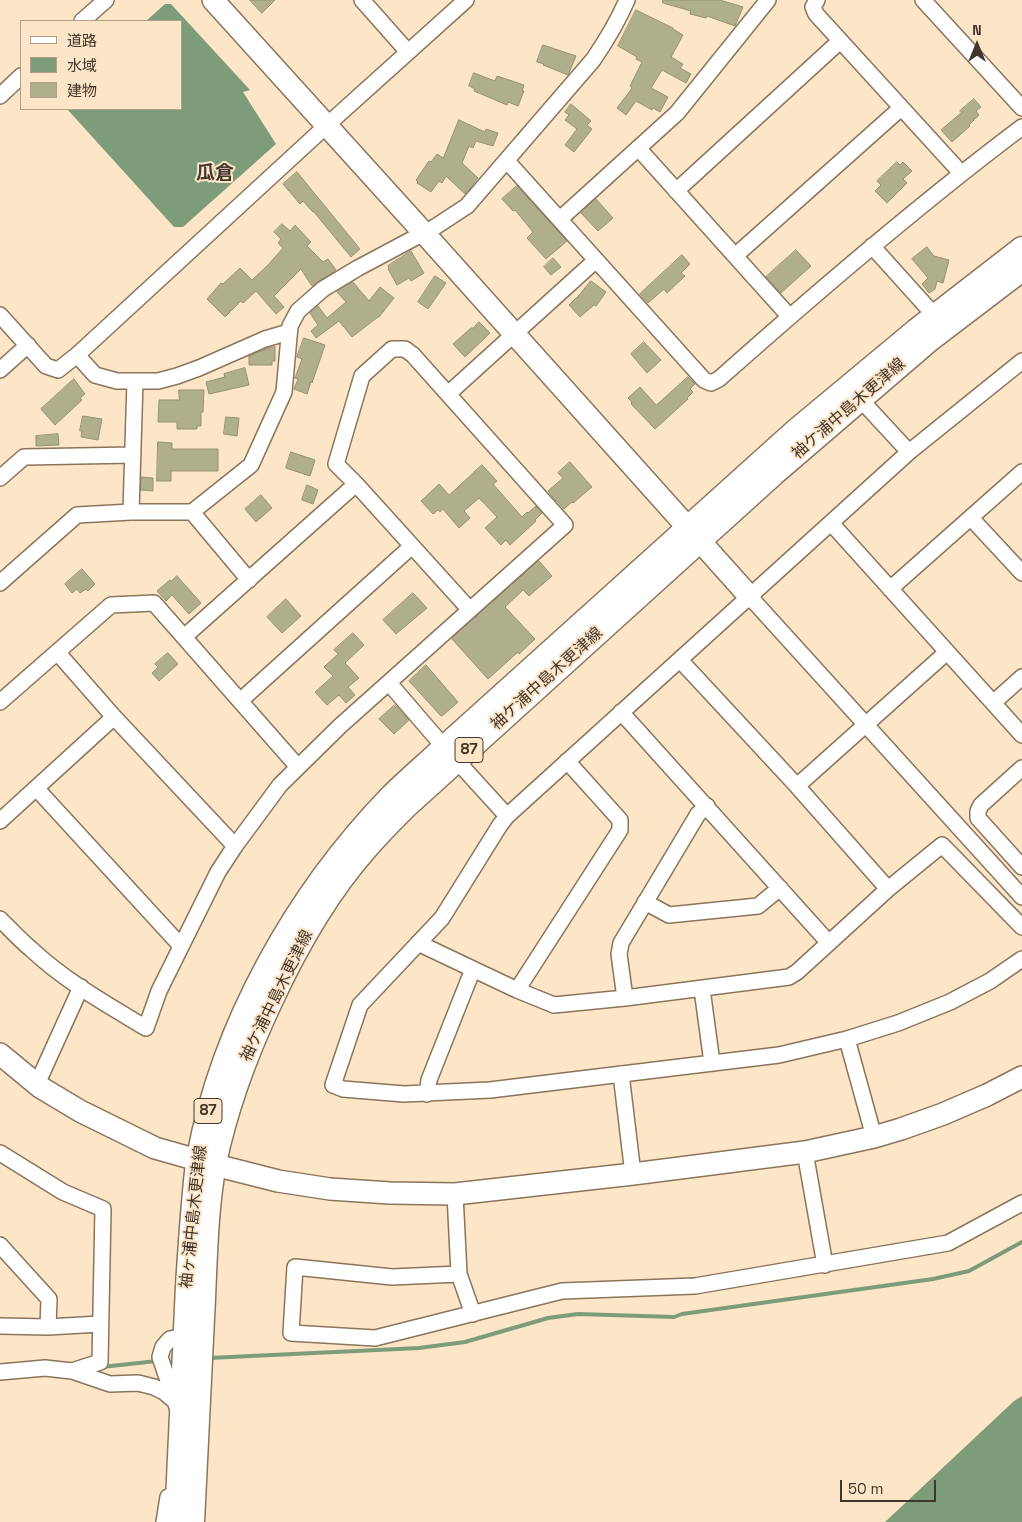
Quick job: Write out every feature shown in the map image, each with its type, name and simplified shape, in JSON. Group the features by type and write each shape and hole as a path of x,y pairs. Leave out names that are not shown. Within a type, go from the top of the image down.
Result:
{"main road":[{"name":"袖ケ浦中島木更津線","path":"694,534 796,430 935,316 1022,248"},
{"name":"袖ケ浦中島木更津線","path":"339,855 391,796 451,754 694,534 930,340 1022,270"},
{"name":"袖ケ浦中島木更津線","path":"186,1400 208,1222 206,1163 225,1118 241,1070 283,976 328,899 366,849 407,806 451,754"},
{"name":"袖ヶ浦中島木更津線","path":"193,1522 184,1336 190,1229 206,1163 207,1117 222,1066 263,973 299,912 339,855"},
{"name":"袖ヶ浦中島木更津線","path":"176,1522 186,1400"}],"street":[{"path":"83,20 106,0"},
{"path":"212,0 1022,897"},
{"path":"362,0 408,52"},
{"path":"0,314 46,366 58,370 77,355 466,0"},
{"path":"0,582 76,515 131,512 192,512 251,465 284,392 290,326 298,311 324,289 358,268 452,217 467,206 593,60 606,41 627,0"},
{"path":"560,219 677,113 768,0"},
{"path":"817,0 813,7 816,14 961,173"},
{"path":"923,0 1022,108"},
{"path":"676,191 840,41"},
{"path":"0,96 20,77"},
{"path":"735,256 901,108"},
{"path":"507,161 704,380 711,383 719,379 789,316 872,246 961,173 1022,127"},
{"path":"638,148 789,316"},
{"path":"872,246 935,316"},
{"path":"448,394 596,260"},
{"path":"77,355 95,375 116,381 158,381 199,368 265,339 289,332"},
{"path":"0,370 28,345"},
{"path":"0,919 31,950 80,987 146,1028 159,991 218,872 280,785 389,683 565,525 413,355 405,349 392,348 362,376 336,464 470,610"},
{"path":"1022,361 909,452 507,816 442,918 360,1005 333,1085 343,1089 404,1094 490,1090 779,1054 847,1039 898,1023 950,1002 1022,960"},
{"path":"131,512 136,381"},
{"path":"860,398 909,452"},
{"path":"0,478 24,457 133,455"},
{"path":"890,589 1022,472"},
{"path":"184,637 356,484"},
{"path":"192,512 249,580"},
{"path":"971,518 1022,573"},
{"path":"831,523 1022,735"},
{"path":"240,701 412,546"},
{"path":"0,702 111,605 154,603 298,767"},
{"path":"57,652 235,846"},
{"path":"796,786 947,652"},
{"path":"680,660 888,889"},
{"path":"993,703 1022,677"},
{"path":"389,683 507,816"},
{"path":"621,712 829,943"},
{"path":"0,821 114,716"},
{"path":"517,990 620,830 620,820 567,761"},
{"path":"1022,768 981,805 978,811 978,818 1022,867"},
{"path":"36,788 181,946"},
{"path":"625,998 619,954 621,943 698,814 707,806"},
{"path":"418,943 517,990 554,1005 702,989 789,977 888,889 942,845 1022,927"},
{"path":"645,902 669,915 758,906 780,888"},
{"path":"427,1094 429,1080 473,969"},
{"path":"37,1084 80,987"},
{"path":"702,989 712,1063"},
{"path":"847,1039 874,1137"},
{"path":"0,1054 37,1084 80,1111 155,1148 278,1181 330,1189 390,1193 455,1194 805,1152 902,1129 987,1095 1022,1077"},
{"path":"621,1074 633,1174"},
{"path":"805,1152 825,1265"},
{"path":"0,1153 63,1192 103,1209 100,1362 72,1371"},
{"path":"455,1194 459,1274 473,1314"},
{"path":"459,1274 392,1277 295,1268 291,1333 375,1338 562,1291 695,1286 825,1265 948,1243 1022,1203"},
{"path":"0,1245 49,1299 48,1327"},
{"path":"0,1326 48,1327 100,1324"},
{"path":"0,1372 45,1368 72,1371 110,1384 138,1384 154,1387 186,1400 179,1427 164,1522"}],"water":[{"path":"165,4 171,4 250,90 243,92 276,144 183,227 174,227 68,110 182,110 182,20 147,20"},
{"path":"1022,1396 1022,1522 885,1522 1014,1401"}],"building":[{"path":"250,0 275,0 262,13"},
{"path":"663,0 720,0 743,7 735,26 707,16 706,18 690,14 691,11 663,3"},
{"path":"636,10 683,35 671,57 683,64 680,68 691,74 686,83 662,70 651,88 668,97 660,112 653,108 652,110 636,101 626,115 617,108 632,88 630,86 642,62 618,46"},
{"path":"543,45 576,56 568,75 537,62"},
{"path":"474,73 495,81 497,76 524,85 522,91 524,91 518,106 508,102 507,105 474,91 475,89 469,86"},
{"path":"974,99 981,107 976,111 979,115 952,142 941,130"},
{"path":"571,104 591,121 587,125 592,129 574,152 565,145 577,129 565,120 569,115 565,112"},
{"path":"459,120 485,132 486,129 498,133 493,146 476,141 473,148 469,146 462,163 478,178 465,194 446,176 442,183 439,181 431,192 417,183 416,180 429,161 431,162 437,154 443,158"},
{"path":"897,162 900,165 903,162 912,171 903,179 907,183 887,203 875,191 881,185 877,181"},
{"path":"297,172 360,249 351,257 314,212 303,201 300,204 283,184"},
{"path":"517,186 567,241 546,259 527,238 533,232 515,210 513,211 502,199"},
{"path":"596,199 613,218 598,231 581,213"},
{"path":"282,224 290,231 295,225 311,242 307,246 323,262 328,259 336,270 312,286 301,269 274,296 284,307 276,314 256,291 243,303 241,301 225,317 207,299 221,283 223,284 240,268 252,280 268,265 283,248 278,243 281,239 274,232"},
{"path":"927,247 934,256 949,260 943,283 937,281 935,289 929,293 922,284 928,278 912,259"},
{"path":"796,250 811,266 781,293 766,277"},
{"path":"411,251 424,273 411,281 409,278 397,285 388,266"},
{"path":"682,255 690,264 681,273 685,276 667,293 664,289 648,303 640,294"},
{"path":"553,258 561,267 551,275 544,267"},
{"path":"435,276 446,283 428,309 418,302"},
{"path":"591,281 606,292 596,306 594,305 580,317 569,305"},
{"path":"353,282 369,301 380,287 394,298 379,317 352,337 339,321 316,338 311,331 318,325 310,313 318,306 327,318 346,302 337,292"},
{"path":"479,322 490,333 465,357 453,344"},
{"path":"304,338 325,345 307,394 294,389 298,379 295,378 302,359 297,357"},
{"path":"644,342 661,360 647,373 631,354"},
{"path":"275,347 275,361 272,361 272,365 249,365 249,356"},
{"path":"245,368 249,385 209,394 206,382 225,377 224,374"},
{"path":"688,377 695,384 690,389 693,392 688,399 655,429 632,405 628,398 640,387 656,405"},
{"path":"74,379 85,394 80,398 82,400 55,425 41,409"},
{"path":"179,390 204,390 201,426 197,426 197,429 177,429 177,422 158,422 159,400 179,400"},
{"path":"83,416 102,419 98,440 81,437 82,431 80,431"},
{"path":"226,417 239,418 237,436 224,434"},
{"path":"58,434 59,445 36,446 36,436"},
{"path":"158,442 172,443 172,449 218,449 218,471 171,471 171,481 157,481"},
{"path":"291,452 315,460 310,476 286,468"},
{"path":"570,462 592,487 564,509 548,491 563,478 558,473"},
{"path":"482,465 497,481 493,484 522,517 536,506 542,513 510,545 506,540 501,545 485,528 497,517 479,498 464,511 470,518 459,528 443,509 433,514 421,501 439,484 449,495"},
{"path":"141,477 153,478 153,491 141,490"},
{"path":"307,485 318,490 313,504 302,500"},
{"path":"261,495 272,508 256,522 245,509"},
{"path":"539,561 552,576 529,596 523,590 505,607 535,639 488,679 452,639"},
{"path":"82,569 95,584 88,591 86,589 80,593 77,589 72,593 65,584"},
{"path":"177,576 201,603 189,614 172,595 166,601 157,591"},
{"path":"413,593 427,608 396,634 383,620"},
{"path":"286,599 301,616 282,633 267,617"},
{"path":"353,633 364,645 345,663 359,678 348,687 355,695 346,703 339,695 327,705 315,692 333,676 324,667 338,654 334,650"},
{"path":"168,653 178,664 159,681 152,673 158,667 155,664"},
{"path":"426,665 458,702 442,716 409,681"},
{"path":"395,705 409,720 394,734 379,719"}],"waterway":[{"path":"209,1358 419,1348 465,1342 548,1318 578,1314 674,1317 682,1314 933,1279 969,1271 1022,1242"},
{"path":"102,1367 157,1361"}],"district":[{"name":"瓜倉","path":"215,174"}]}
